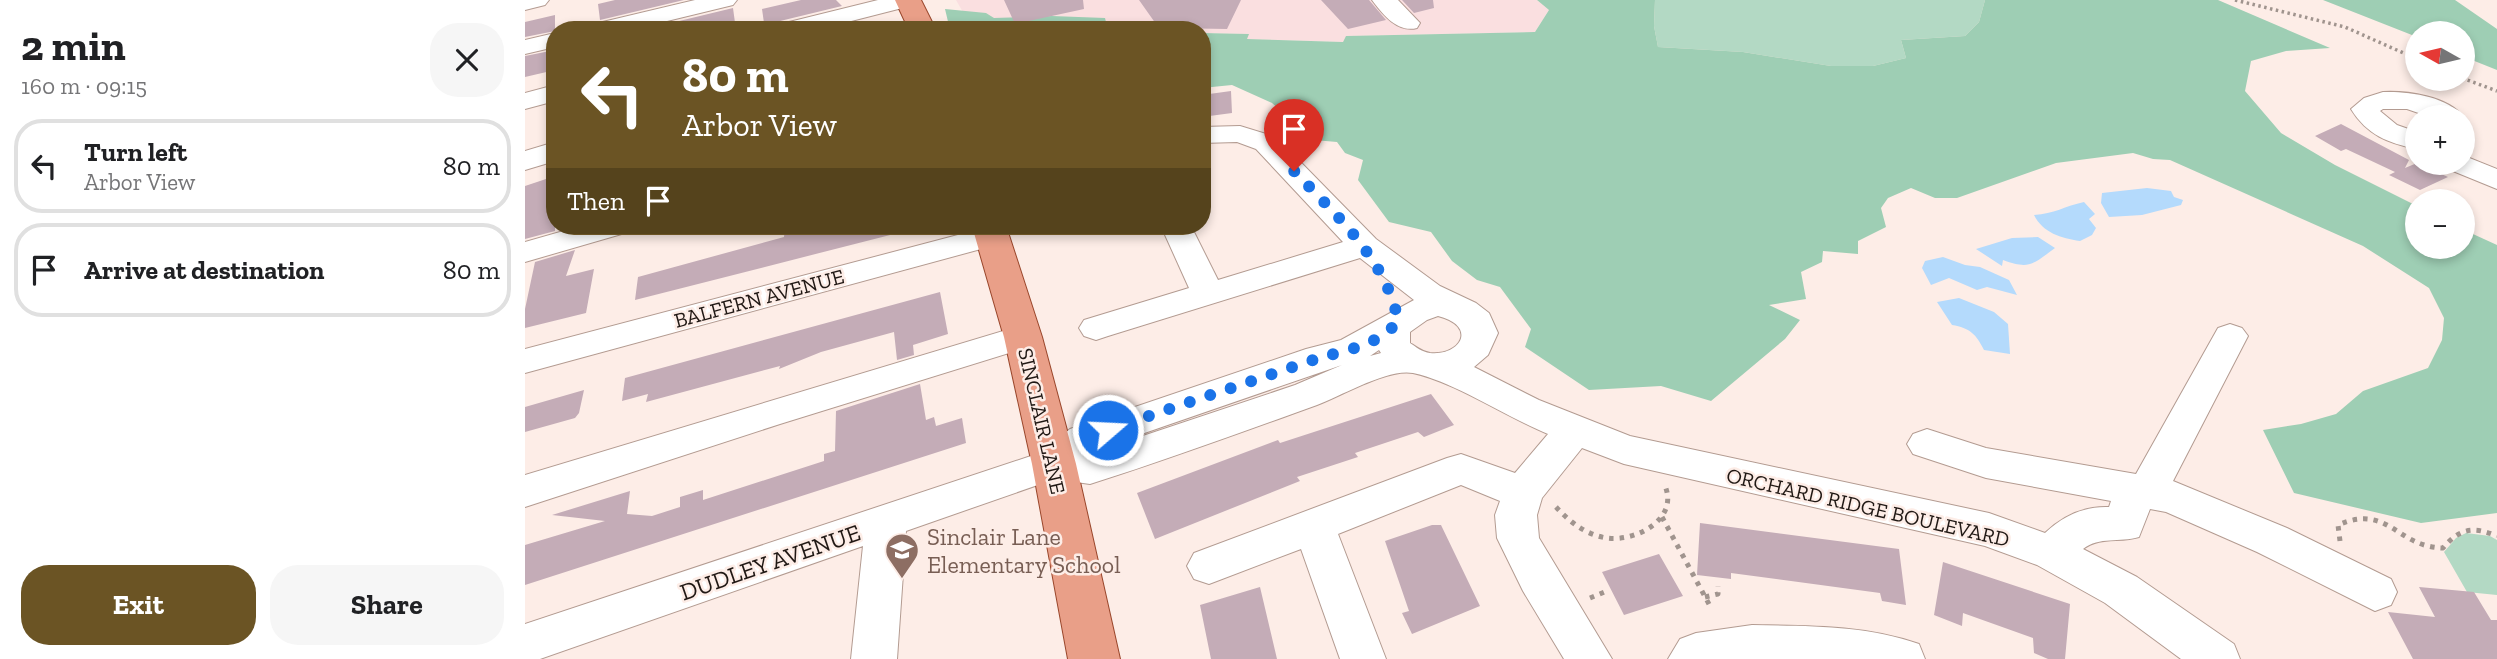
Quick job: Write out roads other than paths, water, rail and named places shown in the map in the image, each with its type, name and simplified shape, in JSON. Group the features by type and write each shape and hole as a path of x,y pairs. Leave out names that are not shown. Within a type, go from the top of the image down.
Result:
{"main road":[{"path":"907,0 918,21"},
{"name":"SINCLAIR LANE","path":"992,235 1023,337 1054,464 1094,659"}],"street":[{"path":"525,3 537,0"},
{"path":"637,21 725,0"},
{"path":"822,21 907,0"},
{"path":"1384,0 1408,23"},
{"path":"525,47 546,42"},
{"path":"525,101 546,95"},
{"path":"2405,138 2372,122 2365,109 2372,102 2387,99 2421,105"},
{"path":"1211,135 1240,134 1266,143 1365,246 1389,290 1397,323 1393,344 1425,363"},
{"path":"2378,156 2405,145"},
{"path":"525,160 546,154"},
{"path":"2475,170 2497,180"},
{"path":"525,252 577,235"},
{"name":"BALFERN AVENUE","path":"525,360 977,235"},
{"path":"1180,235 1208,293"},
{"path":"1096,328 1365,246"},
{"name":"ORCHARD RIDGE BOULEVARD","path":"1365,246 1428,294 1474,316 1488,353 1503,374 1577,429"},
{"path":"1054,464 1084,439 1352,349 1423,307 1453,306"},
{"path":"1054,464 1090,470 1308,394 1366,369 1465,358 1480,342 1482,333"},
{"path":"2052,553 2074,530 2087,524 2124,525 2141,490 2230,335"},
{"path":"525,491 1023,337"},
{"name":"ORCHARD RIDGE BOULEVARD","path":"1425,363 1526,410 1624,449 1989,530 2052,553 2120,590 2217,659"},
{"path":"1577,429 1553,454 1539,500 1516,515 1518,538 1538,578 1589,659"},
{"path":"1927,444 1986,463 2173,497 2375,592"},
{"name":"DUDLEY AVENUE","path":"525,644 1054,464"},
{"path":"1209,566 1461,470 1539,500"},
{"path":"874,659 886,523"},
{"path":"1314,526 1363,659"},
{"path":"1691,659 1696,654 1752,645 1835,647 1902,659"}],"water":[{"path":"2147,188 2171,191 2174,197 2183,200 2181,205 2142,215 2109,217 2101,203 2102,193"},
{"path":"2084,202 2095,214 2089,219 2096,228 2092,235 2080,241 2053,234 2042,226 2034,215 2048,213"},
{"path":"2038,237 2055,248 2026,265 2003,260 2002,266 1976,249 2012,238"},
{"path":"1943,257 1980,267 2009,280 2017,295 1987,287 1977,290 1949,278 1931,285 1922,268 1925,261"},
{"path":"1959,298 1994,312 2008,324 2010,354 1984,350 1972,333 1952,325 1937,302"}],"place":[{"name":"Sinclair Lane Elementary School","path":"902,580"}]}
